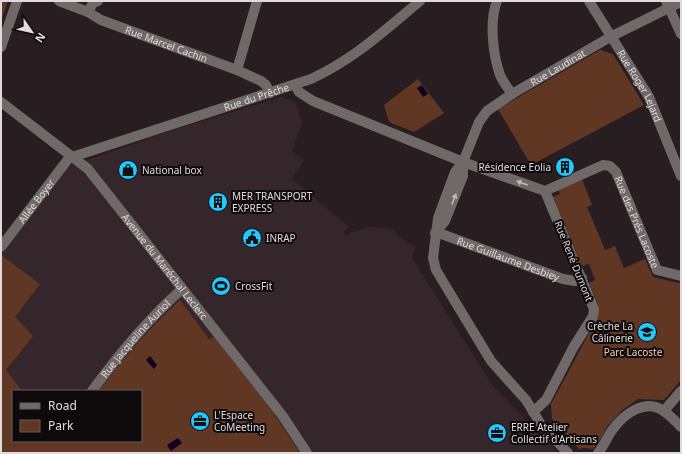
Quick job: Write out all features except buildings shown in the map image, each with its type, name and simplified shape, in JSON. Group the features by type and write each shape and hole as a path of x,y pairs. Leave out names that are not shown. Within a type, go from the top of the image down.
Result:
{"street":[{"path":"1,48 17,1"},
{"name":"Rue Marcel Cachin","path":"59,1 88,12 101,20 238,70 262,81 270,93"},
{"path":"88,12 93,3 98,1"},
{"path":"238,70 256,1"},
{"name":"Rue du Prêche","path":"74,157 295,85 333,69 359,52 420,1"},
{"path":"497,1 493,15 494,44 500,75 512,94"},
{"name":"Rue Roger Lejard","path":"589,1 649,97 681,176"},
{"name":"Rue Laudinat","path":"575,453 546,422 522,405 488,365 432,272 428,258 430,244 436,232 438,218 455,172 464,162 479,122 487,111 512,94 668,4 681,2"},
{"path":"668,4 681,34"},
{"path":"295,85 299,92 313,101 464,162 545,191"},
{"name":"Avenue du Maréchal Leclerc","path":"1,102 88,169 282,415 307,453"},
{"name":"Allée Boyer","path":"1,247 67,160 74,157"},
{"name":"Rue des Prés Lacoste","path":"545,191 603,165 610,166 616,172 658,270 681,276"},
{"name":"Rue René Dumont","path":"533,412 546,400 573,348 593,316 594,309 545,191"},
{"name":"Rue Guillaume Desbiey","path":"436,232 563,279 575,281 582,278"},
{"name":"Rue Jacqueline Auriol","path":"93,390 116,357 139,330 182,289"},
{"path":"664,411 681,391"},
{"path":"598,453 612,431 630,411 641,407 654,407 664,411 681,427"},
{"name":"Rue Laudinat","path":"533,412 542,426 568,453"}],"shaded area":[{"path":"422,85 428,94 423,97 417,88"},
{"path":"282,97 295,102 302,123 292,151 304,160 292,179 349,227 344,232 345,235 368,227 386,228 391,229 403,240 416,247 412,258 493,386 558,453 1,453 1,255 68,167 173,130"},
{"path":"150,356 157,365 154,369 146,360"},
{"path":"178,438 182,443 171,451 167,445"}],"green space":[{"path":"1,1 8,1 1,21"},
{"path":"600,50 613,54 644,105 531,165 498,109"},
{"path":"418,79 444,113 414,132 389,122 384,105"},
{"name":"Parc Lacoste","path":"582,179 592,205 587,207 605,250 615,246 624,268 645,259 653,277 678,283 681,282 681,380 664,400 638,399 621,411 607,427 599,442 593,449 579,449 552,419 551,404 595,322 598,310 598,304 589,283 595,280 589,264 582,266 553,197 560,194 558,189"},
{"path":"1,255 40,284 15,317 33,336 6,370 21,390 12,390 12,442 142,442 142,390 100,390 137,343 180,300 209,339 214,337 270,408 300,453 1,453"}],"place":[{"name":"Résidence Eolia","path":"565,167"},
{"name":"National box","path":"128,170"},
{"name":"MER TRANSPORT EXPRESS","path":"218,202"},
{"name":"INRAP","path":"252,238"},
{"name":"CrossFit","path":"221,286"},
{"name":"Crèche La Câlinerie","path":"647,332"},
{"name":"L'Espace CoMeeting","path":"200,421"},
{"name":"ERRE Atelier Collectif d'Artisans","path":"497,433"}]}
